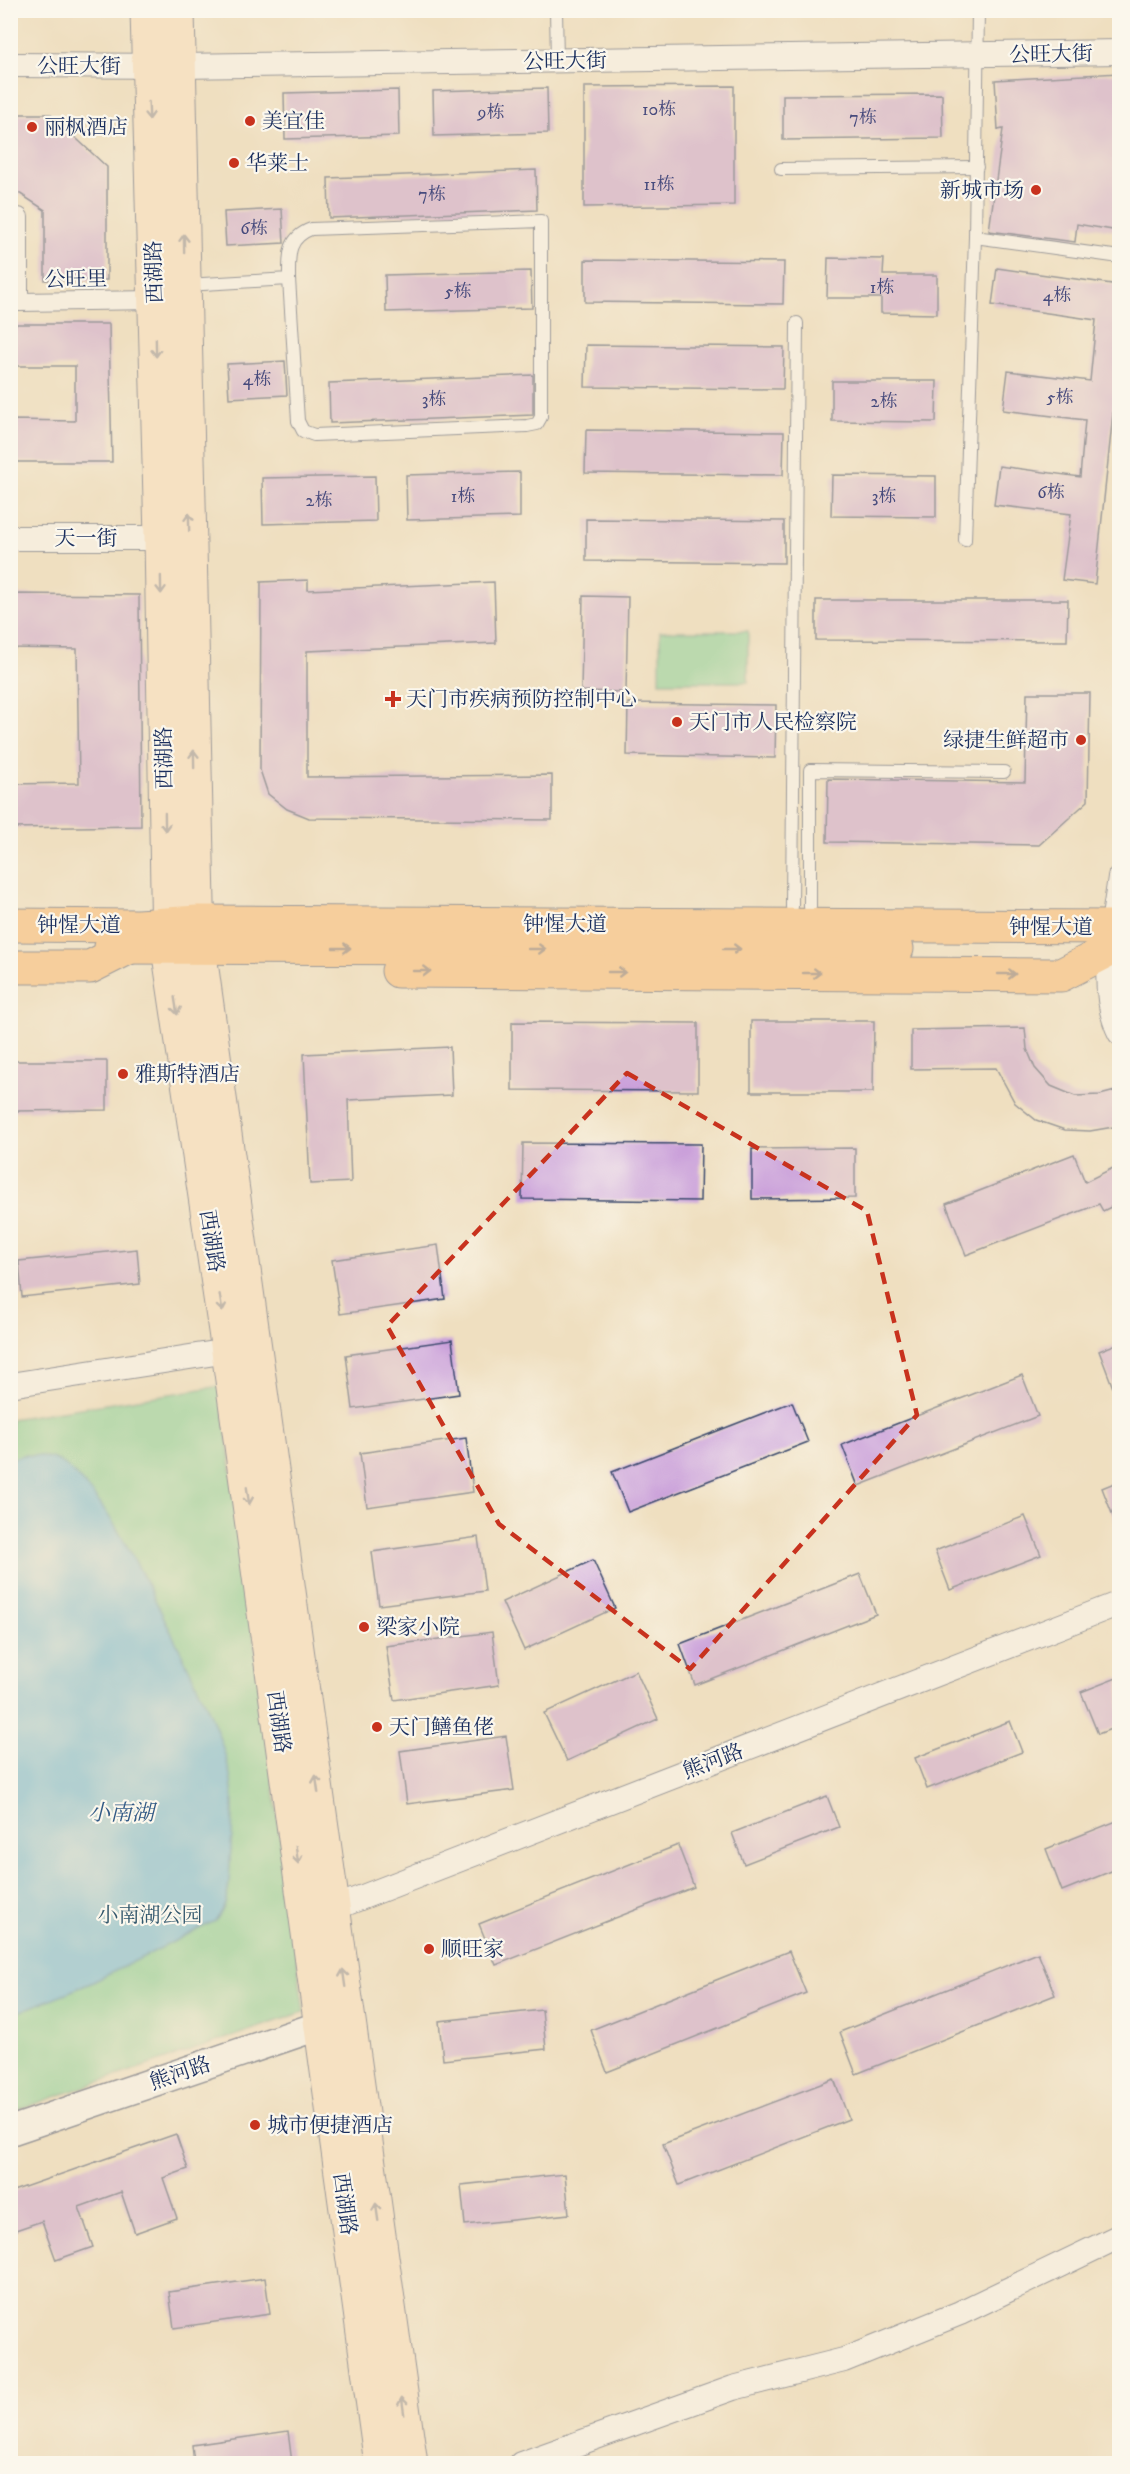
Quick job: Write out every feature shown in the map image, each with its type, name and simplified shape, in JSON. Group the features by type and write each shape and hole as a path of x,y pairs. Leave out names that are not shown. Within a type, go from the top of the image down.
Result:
{"highway":[{"path":"306,902 801,907 1062,910 1117,939 1061,975 318,971 261,935 306,902"},
{"path":"10,905 85,905 166,936"},
{"name":"钟惺大道","path":"10,925 166,936"},
{"name":"钟惺大道","path":"10,946 166,936 261,935 1117,939"},
{"path":"10,967 90,967 166,936"}],"main road":[{"name":"西湖路","path":"147,10 164,66 184,285 166,936 335,2020 411,2463"},
{"name":"西湖路","path":"178,10 164,66 155,300 161,538 166,936 228,1351 320,1914"},
{"name":"西湖路","path":"335,2020 381,2463"}],"street":[{"name":"公旺大街","path":"10,65 164,66 978,56 1119,52"},
{"name":"公旺里","path":"10,217 19,217 19,302 155,300"},
{"name":"天一街","path":"10,538 161,538"},
{"path":"1119,876 1117,939 1109,987 1119,1033"},
{"path":"10,1385 228,1351"},
{"name":"熊河路","path":"320,1914 1119,1603"},
{"name":"熊河路","path":"10,2131 335,2020"},
{"path":"521,2463 733,2388 844,2360 960,2313 1119,2236"}],"lane":[{"path":"556,10 557,61"},
{"path":"965,540 977,167 978,10"},
{"path":"781,169 977,167"},
{"path":"541,221 541,417 537,424 527,426 314,435 303,431 298,421 289,279 289,254 292,241 301,233 311,229 541,221"},
{"path":"975,237 1119,257"},
{"path":"184,285 289,279"},
{"path":"797,322 801,907"},
{"path":"801,907 810,770 1004,772"}],"highlighted area":[{"path":"627,1073 867,1211 917,1415 690,1669 499,1524 387,1326"}],"green space":[{"path":"660,631 748,631 748,682 660,682"},
{"name":"小南湖公园","path":"220,1386 304,2012 11,2112 11,1419"}],"water":[{"name":"小南湖","path":"23,1455 51,1458 66,1466 99,1502 127,1545 197,1685 219,1735 229,1770 233,1816 228,1893 224,1908 215,1921 91,1983 11,2015 10,1459"}],"building":[{"path":"1119,73 1119,231 1077,224 1075,242 989,231 1003,129 998,130 995,80"},
{"path":"734,86 734,205 584,207 584,87"},
{"path":"547,88 548,133 434,136 433,91"},
{"path":"398,90 399,136 285,139 284,93"},
{"path":"942,94 943,138 783,140 783,95"},
{"path":"10,114 50,114 107,167 107,280 45,280 45,210 19,193 10,193"},
{"path":"536,170 537,210 329,218 328,178"},
{"path":"282,209 284,243 226,246 224,212"},
{"path":"828,258 884,259 883,275 937,275 937,314 881,313 881,298 827,298"},
{"path":"585,260 784,262 783,304 585,302"},
{"path":"997,268 1119,285 1119,357 1095,584 1062,580 1071,514 994,505 999,466 1080,477 1085,420 1003,410 1008,371 1090,381 1096,320 992,305"},
{"path":"531,271 532,308 386,312 385,275"},
{"path":"10,324 109,324 112,462 10,462 10,420 75,421 75,366 10,366"},
{"path":"586,345 784,347 783,389 585,387"},
{"path":"285,361 287,395 229,398 227,364"},
{"path":"533,375 533,415 330,423 329,383"},
{"path":"832,381 937,381 936,422 832,421"},
{"path":"586,430 784,432 783,475 585,473"},
{"path":"520,472 520,517 407,520 406,475"},
{"path":"832,475 936,476 936,517 831,516"},
{"path":"375,476 376,521 263,524 262,478"},
{"path":"586,519 784,521 784,563 586,561"},
{"path":"308,580 308,590 494,582 496,643 307,651 307,777 552,775 552,820 309,818 287,809 268,794 260,770 261,582"},
{"path":"10,594 139,595 141,826 10,828 10,784 79,783 77,649 10,648"},
{"path":"583,596 628,597 626,692 581,691"},
{"path":"816,600 1068,600 1067,641 816,640"},
{"path":"1027,693 1090,693 1088,801 1039,845 827,842 828,779 1025,782"},
{"path":"628,703 776,705 775,758 627,755"},
{"path":"751,1021 874,1021 873,1092 751,1092"},
{"path":"512,1022 698,1023 698,1091 512,1090"},
{"path":"1025,1028 1027,1049 1035,1068 1051,1086 1075,1096 1100,1095 1119,1090 1119,1126 1090,1131 1065,1130 1036,1120 1015,1103 996,1068 911,1069 911,1030"},
{"path":"450,1047 452,1095 348,1100 351,1182 310,1184 304,1054"},
{"path":"10,1061 107,1061 107,1110 10,1111"},
{"path":"523,1143 701,1144 700,1201 522,1199"},
{"path":"855,1148 855,1198 752,1199 752,1149"},
{"path":"1074,1154 1085,1182 1119,1165 1119,1203 1103,1211 1099,1204 966,1255 946,1204"},
{"path":"438,1245 445,1299 340,1314 332,1260"},
{"path":"137,1249 140,1284 22,1297 19,1261"},
{"path":"452,1340 459,1394 353,1409 346,1355"},
{"path":"1119,1343 1119,1401 1118,1401 1099,1351"},
{"path":"1022,1375 1038,1416 858,1486 842,1445"},
{"path":"792,1402 808,1442 628,1512 612,1472"},
{"path":"466,1438 473,1492 367,1507 360,1453"},
{"path":"1119,1481 1119,1529 1118,1529 1102,1488"},
{"path":"1025,1516 1041,1555 950,1590 935,1551"},
{"path":"478,1537 485,1591 379,1605 372,1552"},
{"path":"593,1560 615,1608 524,1650 502,1602"},
{"path":"860,1574 876,1614 695,1685 680,1644"},
{"path":"492,1632 499,1685 394,1700 386,1646"},
{"path":"636,1671 658,1719 567,1761 544,1713"},
{"path":"1119,1677 1119,1726 1098,1734 1081,1692"},
{"path":"1010,1721 1022,1752 927,1789 915,1758"},
{"path":"506,1736 514,1790 407,1804 400,1751"},
{"path":"827,1796 839,1827 744,1864 732,1833"},
{"path":"1119,1820 1119,1868 1062,1891 1046,1849"},
{"path":"678,1845 694,1887 496,1965 479,1924"},
{"path":"789,1951 806,1993 607,2072 591,2030"},
{"path":"1038,1953 1055,1995 856,2074 840,2032"},
{"path":"542,2010 546,2049 443,2060 439,2021"},
{"path":"834,2079 849,2119 679,2185 663,2144"},
{"path":"176,2134 188,2169 163,2178 177,2218 135,2233 121,2192 79,2207 93,2247 56,2260 42,2221 10,2232 10,2192"},
{"path":"565,2174 569,2214 465,2225 461,2185"},
{"path":"265,2278 270,2314 174,2328 169,2292"},
{"path":"288,2431 292,2463 194,2463 192,2445"}],"place":[{"name":"美宜佳","path":"250,121"},
{"name":"丽枫酒店","path":"32,127"},
{"name":"华莱士","path":"234,163"},
{"name":"新城市场","path":"1036,190"},
{"name":"天门市疾病预防控制中心","path":"393,699"},
{"name":"天门市人民检察院","path":"677,722"},
{"name":"绿捷生鲜超市","path":"1081,740"},
{"name":"雅斯特酒店","path":"123,1074"},
{"name":"梁家小院","path":"364,1627"},
{"name":"天门鳝鱼佬","path":"377,1727"},
{"name":"顺旺家","path":"429,1949"},
{"name":"城市便捷酒店","path":"255,2125"}]}
